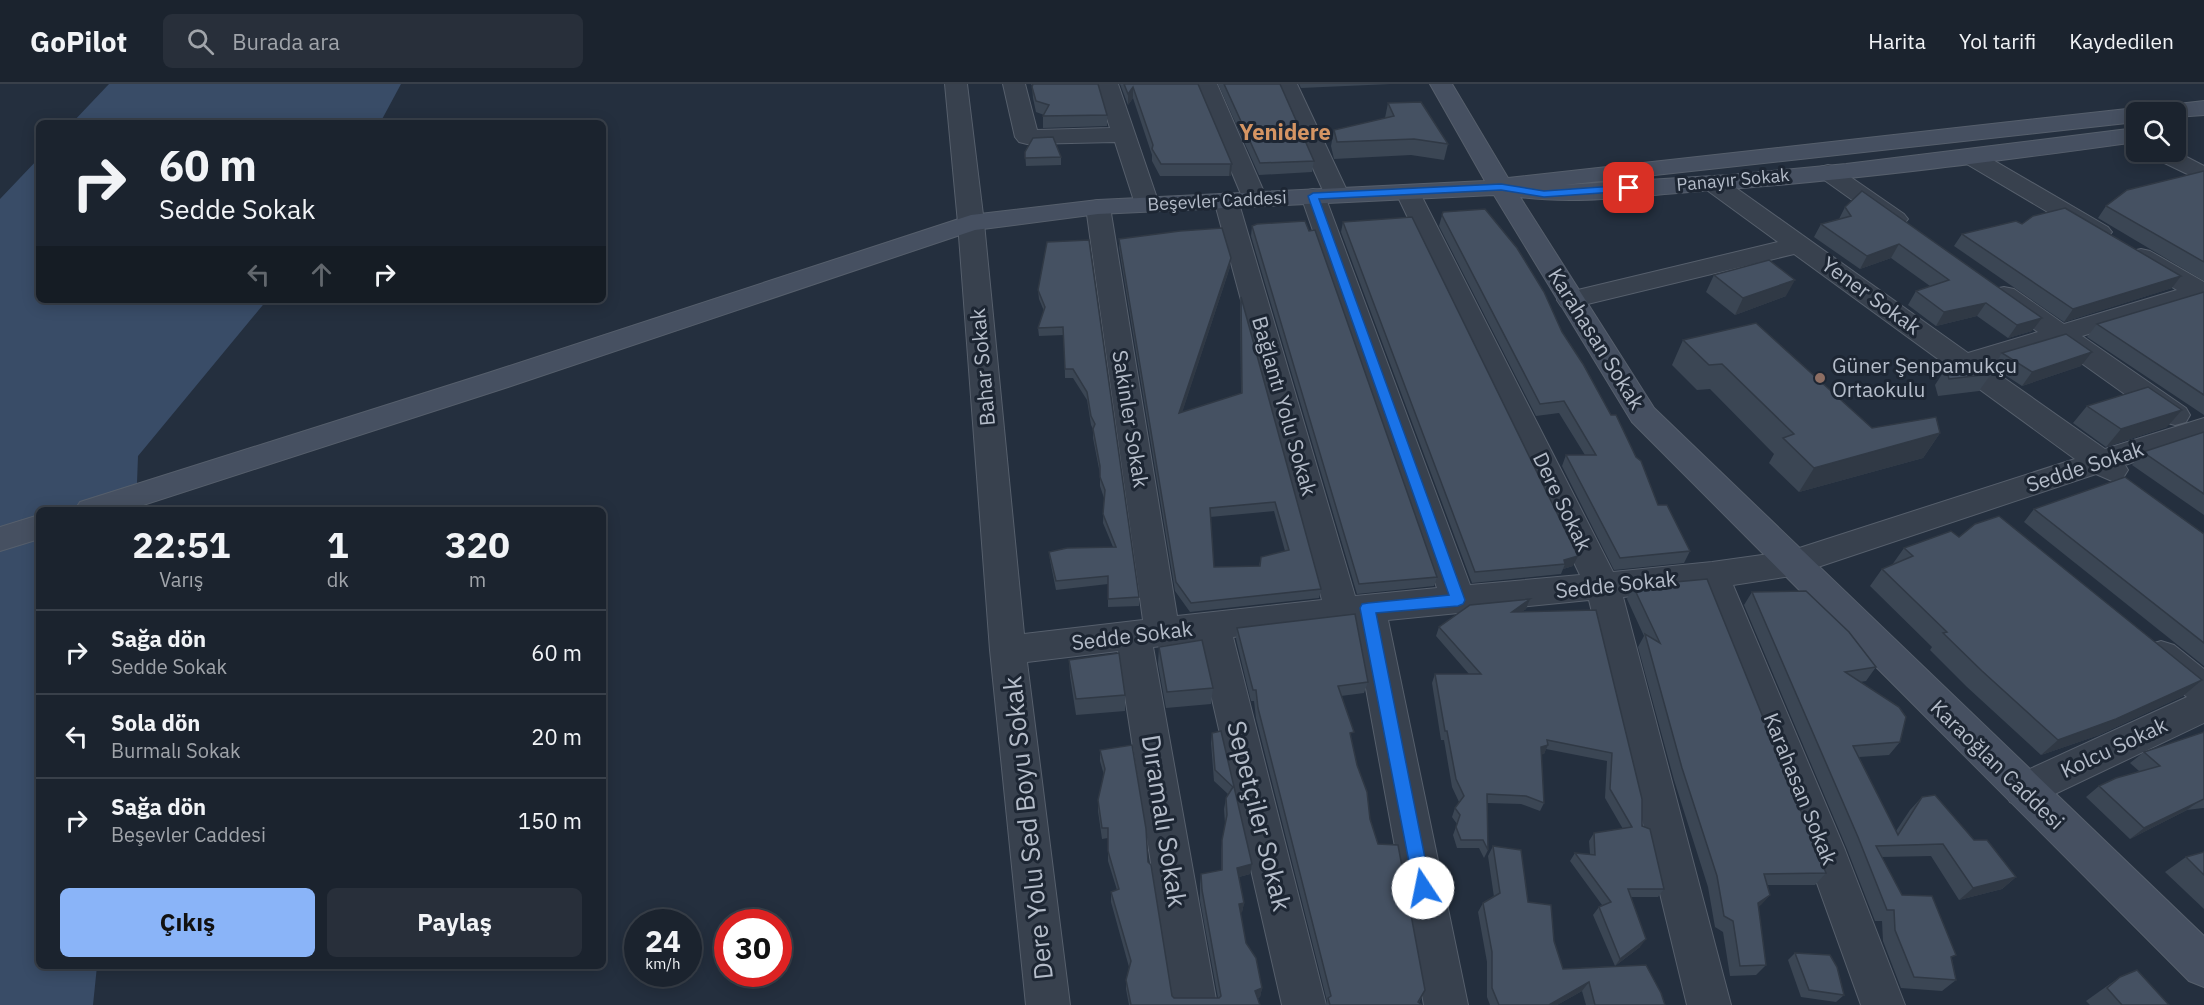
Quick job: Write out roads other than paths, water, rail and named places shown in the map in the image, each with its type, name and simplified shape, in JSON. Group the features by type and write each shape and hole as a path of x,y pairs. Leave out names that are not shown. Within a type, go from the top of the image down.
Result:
{"street":[{"name":"Bahar Sokak","path":"956,84 971,223 1008,650"},
{"path":"1014,84 1027,137 1124,135"},
{"path":"1107,84 1147,204"},
{"name":"Bağlantı Yolu Sokak","path":"1206,84 1241,200 1355,610 1446,1005"},
{"path":"1286,84 1458,600"},
{"name":"Karahasan Sokak","path":"1441,84 1501,187 1643,415 1791,563"},
{"path":"2186,110 2204,108"},
{"path":"2186,128 2204,126"},
{"name":"Panayır Sokak","path":"1501,187 2126,132"},
{"name":"Panayır Sokak","path":"1501,187 1544,194 1713,183 1973,158 2126,132"},
{"path":"1973,158 2202,292"},
{"path":"2179,162 2204,175"},
{"path":"1827,172 1915,233"},
{"name":"Yener Sokak","path":"1713,183 2137,488"},
{"name":"Beşevler Caddesi","path":"100,507 498,380 971,223 1098,207 1501,187"},
{"name":"Dere Sokak","path":"1408,192 1603,586 1709,1005"},
{"name":"Sakinler Sokak","path":"1098,207 1148,634"},
{"path":"1571,300 1799,245"},
{"path":"1983,281 2202,431"},
{"path":"1965,363 2202,292"},
{"name":"Sedde Sokak","path":"1008,650 1355,610 1712,575 1791,563 2099,461 2202,431"},
{"path":"1974,503 2002,526"},
{"path":"0,539 36,527"},
{"name":"Karaoğlan Caddesi","path":"1791,563 2204,966"},
{"name":"Karahasan Sokak","path":"1712,575 1826,850 1883,1005"},
{"name":"Sepetçiler Sokak","path":"1213,626 1304,1005"},
{"name":"Dıramalı Sokak","path":"1148,634 1195,1005"},
{"path":"2140,638 2204,690"},
{"name":"Dere Yolu Sed Boyu Sokak","path":"1008,650 1048,1005"},
{"name":"Kolcu Sokak","path":"2024,790 2204,706"}],"water":[{"path":"109,84 401,84 382,120 75,120"},
{"path":"36,161 36,303 265,303 138,456 136,507 36,507 36,969 97,969 93,1005 0,1005 0,199"}],"place":[{"name":"Güner Şenpamukçu Ortaokulu","path":"1820,378"}],"district":[{"name":"Yenidere","path":"1285,132"}]}
